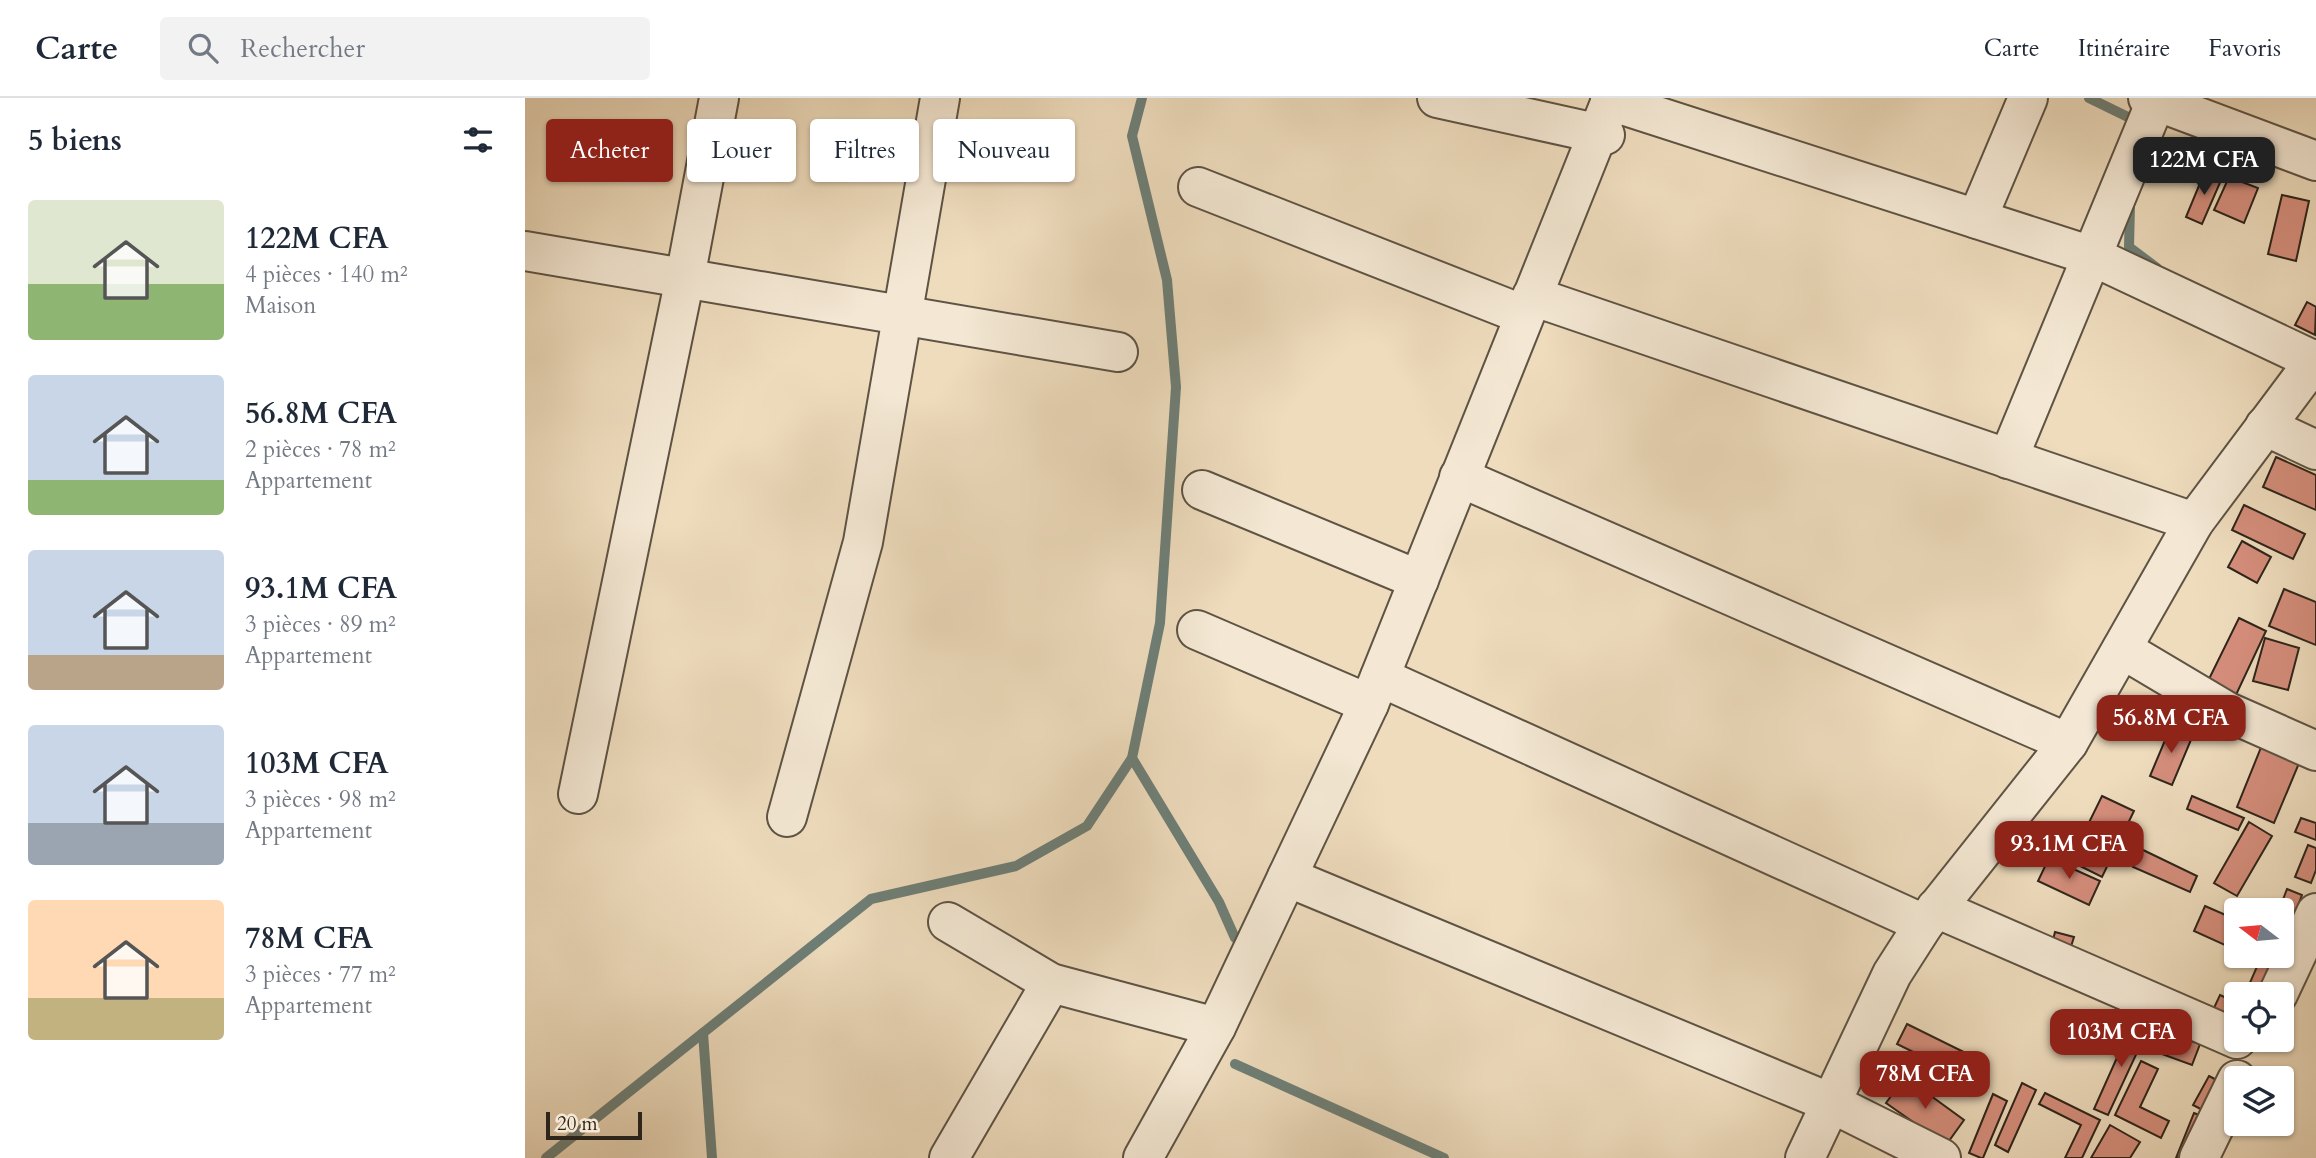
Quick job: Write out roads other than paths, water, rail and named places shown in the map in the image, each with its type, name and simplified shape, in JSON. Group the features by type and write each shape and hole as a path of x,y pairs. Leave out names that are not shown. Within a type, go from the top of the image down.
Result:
{"street":[{"path":"578,794 685,278 719,98"},
{"path":"787,817 863,542 940,98"},
{"path":"1437,98 1606,117 1977,219 2092,256 2315,360 2194,522 2068,743 1930,916 1892,974 1805,1158"},
{"path":"1977,219 2028,98"},
{"path":"2008,459 2092,256 2152,99 2313,148"},
{"path":"1143,1158 1216,1027 1375,690 1606,117"},
{"path":"1198,187 1528,305 2008,459 2194,522"},
{"path":"525,251 1118,352"},
{"path":"2265,426 2316,450"},
{"path":"1459,477 2068,743"},
{"path":"1202,490 1419,580"},
{"path":"1197,630 1375,690 1930,916 2243,1054 2199,1158"},
{"path":"2122,649 2228,712 2316,751"},
{"path":"1287,877 1831,1103 1941,1158"},
{"path":"2296,976 2316,913"},
{"path":"948,922 1051,983 1216,1027"},
{"path":"949,1158 1051,983"}],"waterway":[{"path":"546,1158 871,899 1016,866 1087,826 1132,758 1160,623 1176,387 1167,280 1132,136 1142,98"},
{"path":"2089,98 2130,118 2130,127"},
{"path":"2130,205 2129,247 2157,268"},
{"path":"1132,758 1219,902 1235,938"},
{"path":"703,1033 712,1158"},
{"path":"1235,1064 1444,1158"}]}
